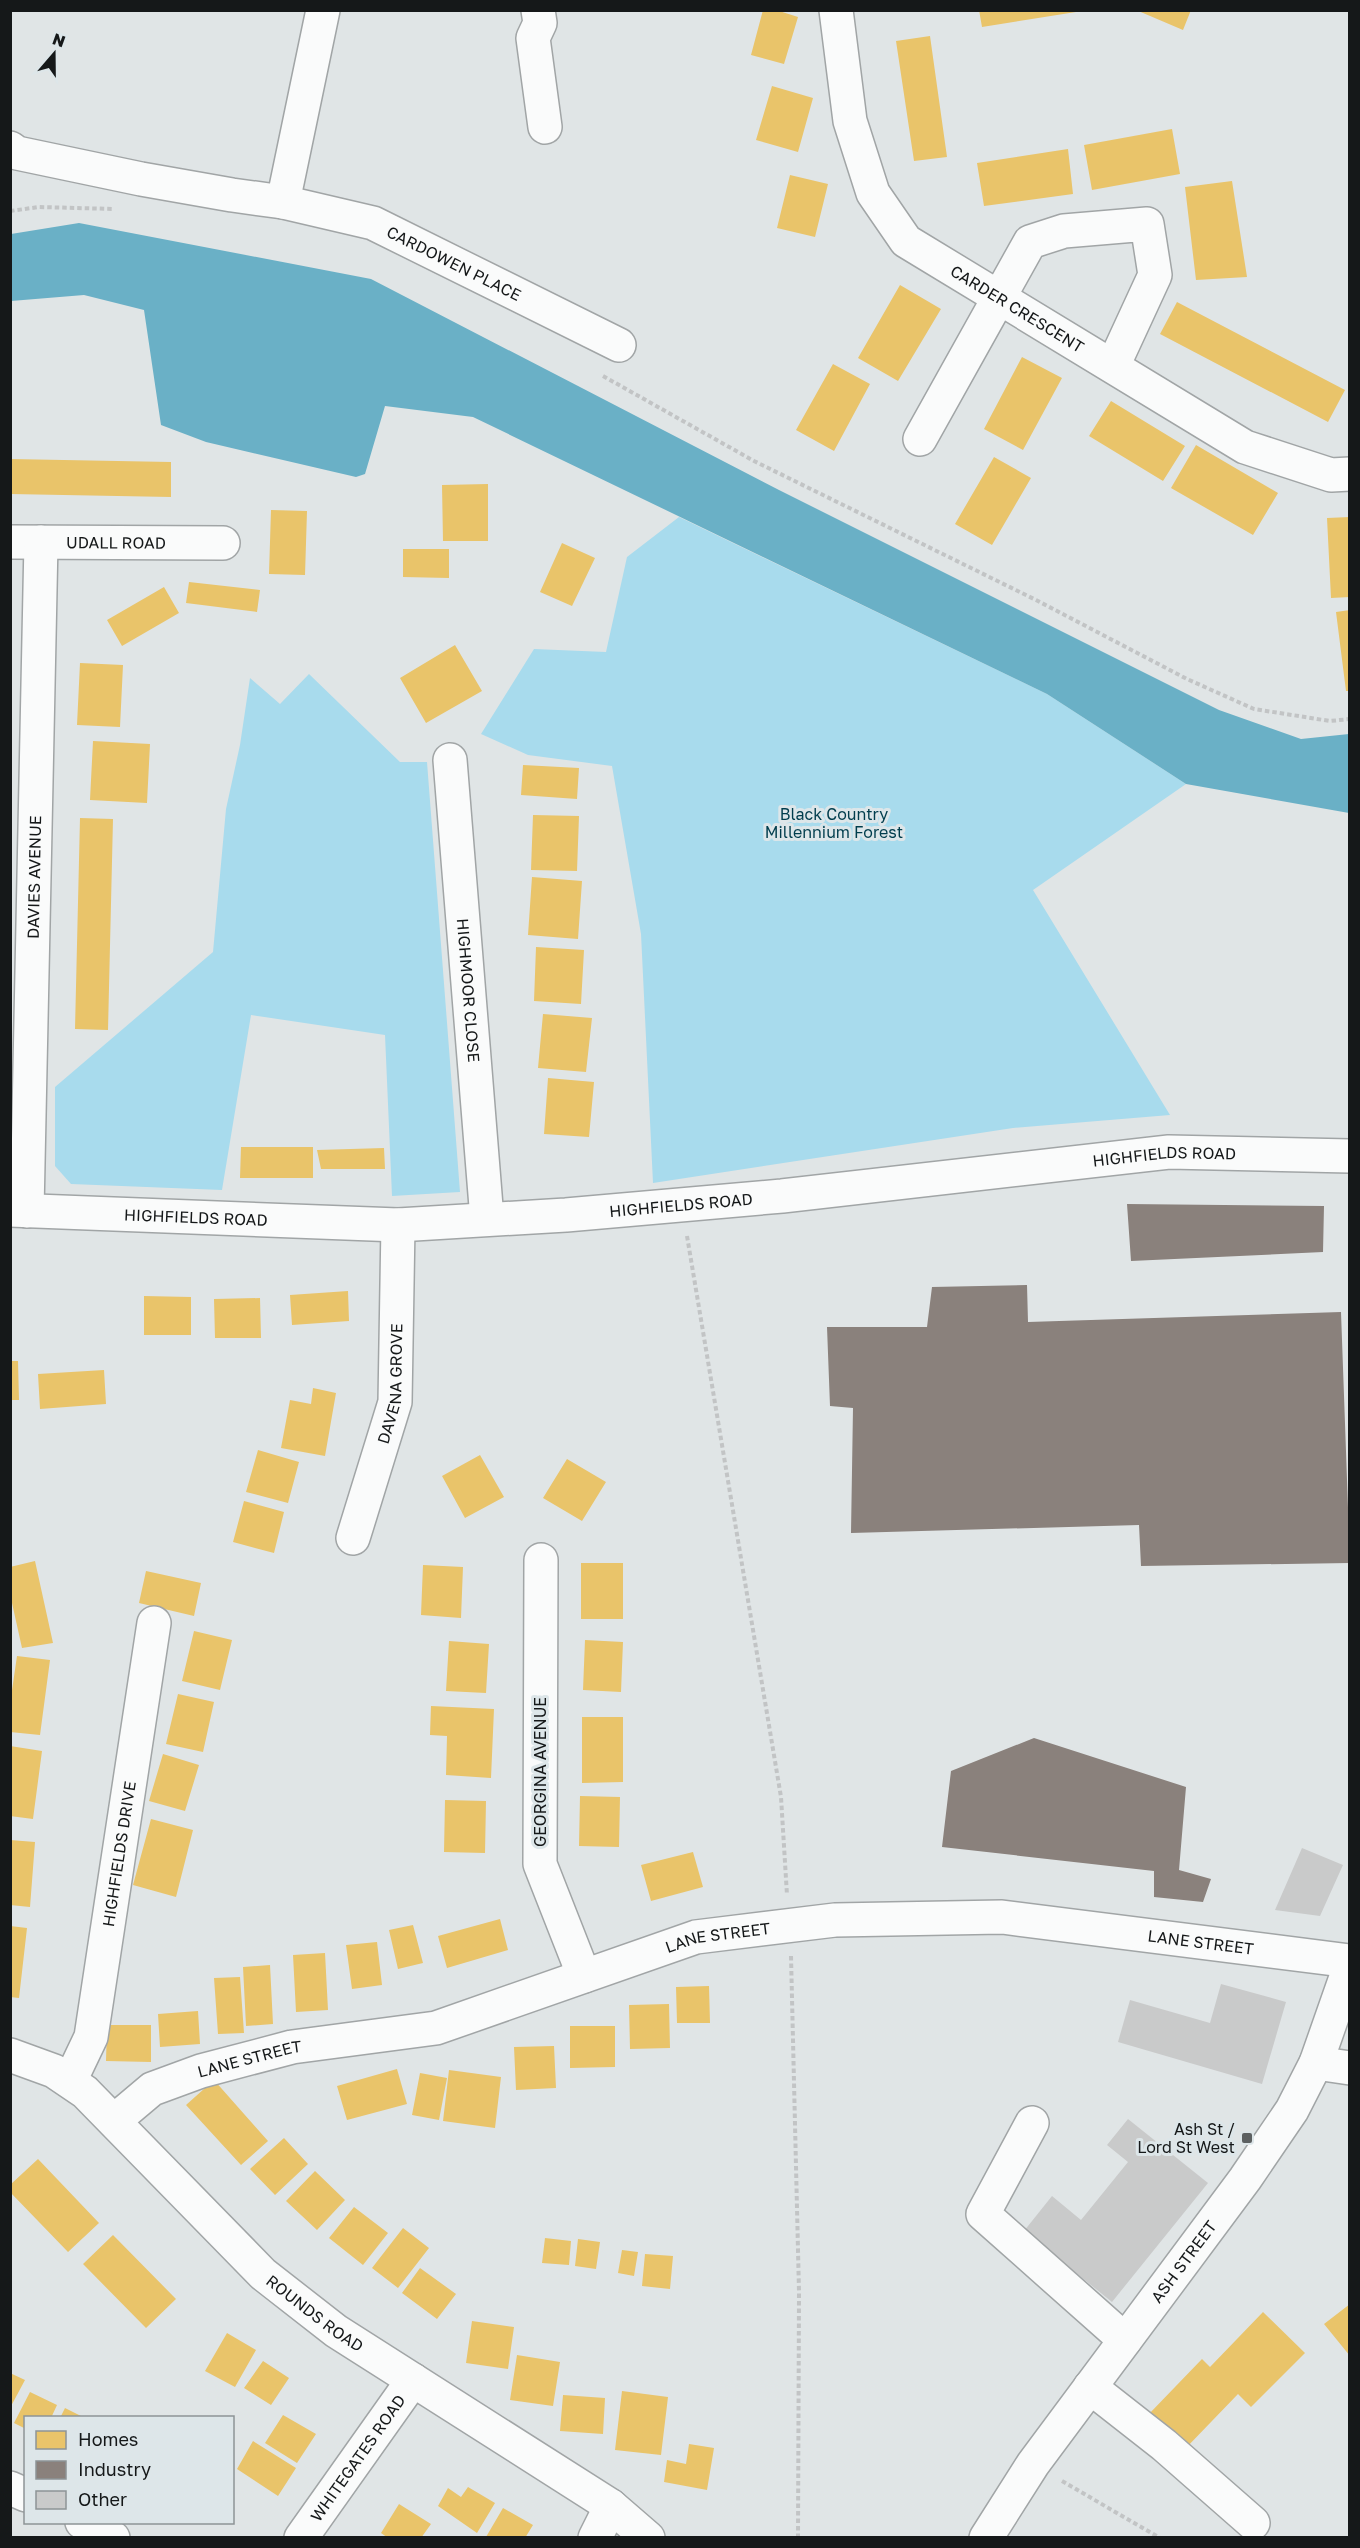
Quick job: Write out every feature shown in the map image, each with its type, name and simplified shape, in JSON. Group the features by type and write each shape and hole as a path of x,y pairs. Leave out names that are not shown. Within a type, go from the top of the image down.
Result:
{"street":[{"path":"283,201 322,10"},
{"name":"CARDER CRESCENT","path":"836,10 850,121 873,193 906,241 1245,447 1331,475 1350,474"},
{"path":"539,17 533,38 544,127"},
{"name":"CARDOWEN PLACE","path":"10,148 16,153 141,179 283,201 373,223 619,345"},
{"path":"920,439 1030,242 1064,231 1147,224 1155,275 1113,366"},
{"name":"UDALL ROAD","path":"26,542 223,543"},
{"name":"DAVIES AVENUE","path":"19,1211 26,542"},
{"name":"HIGHMOOR CLOSE","path":"450,760 488,1219"},
{"name":"HIGHFIELDS ROAD","path":"19,1211 398,1225 782,1197 1169,1152 1350,1156"},
{"name":"DAVENA GROVE","path":"353,1538 394,1402 398,1225"},
{"name":"GEORGINA AVENUE","path":"541,1560 540,1864 584,1976"},
{"name":"HIGHFIELDS DRIVE","path":"70,2080 91,2037 154,1623"},
{"name":"LANE STREET","path":"114,2121 152,2089 201,2071 292,2047 436,2028 696,1937 847,1919 1002,1917 1350,1961"},
{"name":"ASH STREET","path":"986,2538 1033,2464 1292,2110 1316,2063 1350,1966"},
{"name":"ROUNDS ROAD","path":"10,2055 45,2067 70,2080 114,2121 263,2274 336,2331 611,2506 648,2538"},
{"path":"1316,2063 1350,2068"},
{"path":"1032,2123 983,2214 1125,2340"},
{"name":"WHITEGATES ROAD","path":"301,2538 413,2380"},
{"path":"1090,2387 1164,2445 1252,2523"},
{"path":"10,2488 24,2494"},
{"path":"595,2538 611,2506"},
{"path":"84,2524 113,2538"}],"path":[{"path":"10,211 39,207 116,209"},
{"path":"597,373 754,461 1036,600 1187,679 1254,709 1330,721 1350,719"},
{"path":"682,1205 781,1797 788,1904"},
{"path":"791,1951 799,2292 798,2538"},
{"path":"1033,2464 1160,2538"}],"green space":[{"name":"Black Country Millennium Forest","path":"679,517 1047,694 1186,784 1033,890 1170,1115 1013,1128 653,1183 641,934 612,766 528,755 481,734 534,649 606,652 627,557"},
{"path":"309,674 400,762 427,762 460,1192 392,1196 385,1035 251,1015 222,1190 71,1184 55,1166 55,1087 213,952 226,809 240,745 250,678 280,704"}],"shaded area":[{"path":"79,223 371,279 779,490 1219,710 1301,739 1349,734 1349,813 1186,784 1047,694 473,417 385,406 365,474 356,477 206,442 161,425 144,310 84,295 11,301 11,234"}],"building: Homes":[{"path":"763,10 776,10 798,17 784,64 751,55"},
{"path":"979,10 1076,10 1076,12 982,27"},
{"path":"1136,10 1191,10 1183,30"},
{"path":"930,36 947,157 914,161 896,41"},
{"path":"772,86 813,98 798,152 756,140"},
{"path":"1172,129 1180,174 1092,190 1084,145"},
{"path":"1068,149 1073,194 984,206 977,163"},
{"path":"790,175 828,184 815,237 777,228"},
{"path":"1232,181 1247,277 1196,280 1185,187"},
{"path":"900,285 941,309 898,381 858,358"},
{"path":"1177,302 1345,390 1328,422 1160,334"},
{"path":"1022,357 1062,378 1023,450 984,429"},
{"path":"833,364 870,384 834,451 796,430"},
{"path":"1111,401 1185,446 1163,481 1089,436"},
{"path":"1196,445 1278,493 1253,535 1171,488"},
{"path":"994,457 1031,478 992,545 955,524"},
{"path":"10,459 171,462 171,497 10,494"},
{"path":"488,484 488,541 443,541 442,485"},
{"path":"271,510 307,511 305,575 269,574"},
{"path":"1350,517 1350,597 1331,598 1327,518"},
{"path":"562,543 595,558 572,606 540,592"},
{"path":"403,549 449,549 449,578 403,577"},
{"path":"189,582 260,590 257,612 186,603"},
{"path":"164,587 179,613 122,646 107,620"},
{"path":"1350,610 1350,691 1346,691 1336,612"},
{"path":"455,645 482,691 426,723 400,678"},
{"path":"80,663 123,665 120,727 77,725"},
{"path":"93,741 150,744 147,803 90,800"},
{"path":"523,765 579,768 577,799 521,795"},
{"path":"533,815 579,816 577,871 531,870"},
{"path":"80,818 113,819 108,1030 75,1029"},
{"path":"532,877 582,881 578,939 528,935"},
{"path":"536,947 584,950 581,1004 534,1001"},
{"path":"543,1014 592,1018 586,1072 538,1068"},
{"path":"548,1078 594,1082 589,1137 544,1134"},
{"path":"241,1147 313,1147 313,1178 240,1178"},
{"path":"384,1148 385,1169 321,1169 317,1150"},
{"path":"348,1291 349,1321 292,1325 290,1295"},
{"path":"144,1296 191,1297 191,1335 144,1335"},
{"path":"260,1298 261,1338 215,1338 214,1299"},
{"path":"10,1361 18,1361 19,1400 10,1400"},
{"path":"104,1370 106,1404 40,1409 38,1374"},
{"path":"313,1388 336,1393 325,1456 281,1448 290,1400 311,1404"},
{"path":"258,1450 299,1462 288,1503 246,1492"},
{"path":"480,1455 504,1497 465,1518 442,1476"},
{"path":"567,1459 606,1482 582,1521 543,1498"},
{"path":"244,1501 284,1512 274,1553 233,1542"},
{"path":"35,1561 53,1643 22,1648 10,1594 10,1567"},
{"path":"581,1563 623,1563 623,1619 581,1619"},
{"path":"423,1565 463,1567 461,1618 421,1615"},
{"path":"146,1571 201,1583 194,1616 139,1603"},
{"path":"194,1631 232,1640 220,1690 182,1681"},
{"path":"585,1640 623,1642 621,1692 583,1690"},
{"path":"449,1641 489,1644 486,1693 446,1691"},
{"path":"17,1656 50,1660 40,1735 10,1732 10,1704"},
{"path":"178,1694 214,1702 203,1752 166,1744"},
{"path":"431,1706 494,1709 491,1778 446,1775 447,1736 430,1735"},
{"path":"582,1717 623,1717 623,1782 582,1783"},
{"path":"10,1746 42,1751 33,1819 10,1816"},
{"path":"163,1754 199,1765 185,1811 149,1801"},
{"path":"580,1796 620,1797 619,1847 579,1846"},
{"path":"445,1800 486,1801 485,1853 444,1852"},
{"path":"151,1819 193,1830 176,1897 133,1885"},
{"path":"10,1840 35,1842 30,1907 10,1905"},
{"path":"693,1852 703,1887 651,1901 641,1865"},
{"path":"500,1919 508,1950 447,1968 438,1936"},
{"path":"413,1925 423,1963 398,1969 389,1930"},
{"path":"10,1926 27,1928 19,1998 10,1997"},
{"path":"377,1942 382,1985 352,1989 346,1945"},
{"path":"325,1953 328,2010 296,2012 293,1955"},
{"path":"270,1965 273,2024 246,2026 243,1967"},
{"path":"240,1977 244,2033 218,2034 214,1978"},
{"path":"709,1986 710,2023 677,2023 676,1987"},
{"path":"669,2004 670,2048 630,2049 629,2005"},
{"path":"198,2011 200,2044 160,2047 158,2014"},
{"path":"107,2025 151,2025 151,2062 106,2061"},
{"path":"570,2026 615,2026 615,2067 570,2068"},
{"path":"554,2046 556,2088 516,2090 514,2047"},
{"path":"397,2069 407,2104 347,2120 337,2086"},
{"path":"449,2070 501,2077 495,2128 443,2121"},
{"path":"420,2073 447,2078 439,2120 412,2115"},
{"path":"214,2080 268,2141 241,2165 186,2105"},
{"path":"284,2138 308,2164 275,2195 250,2169"},
{"path":"38,2159 99,2223 68,2252 10,2192 10,2185"},
{"path":"315,2171 345,2200 317,2230 286,2201"},
{"path":"354,2207 388,2233 363,2265 329,2238"},
{"path":"403,2228 429,2248 398,2288 372,2268"},
{"path":"113,2235 176,2299 146,2328 83,2264"},
{"path":"545,2238 571,2241 569,2265 542,2263"},
{"path":"578,2239 600,2242 596,2269 575,2266"},
{"path":"622,2250 638,2252 634,2276 618,2273"},
{"path":"645,2254 673,2256 670,2289 642,2286"},
{"path":"420,2268 456,2294 437,2319 402,2293"},
{"path":"1350,2304 1350,2356 1324,2324"},
{"path":"1263,2312 1305,2353 1251,2407 1238,2394 1184,2450 1148,2415 1202,2359 1210,2367"},
{"path":"472,2321 514,2327 508,2369 466,2363"},
{"path":"227,2333 256,2350 235,2387 205,2371"},
{"path":"517,2355 560,2362 553,2406 510,2400"},
{"path":"263,2361 289,2378 271,2405 244,2388"},
{"path":"10,2373 25,2380 10,2408"},
{"path":"622,2391 668,2397 661,2455 615,2450"},
{"path":"30,2392 57,2405 52,2416 24,2416 24,2428 14,2423"},
{"path":"563,2395 605,2398 603,2434 560,2431"},
{"path":"65,2408 81,2416 61,2416"},
{"path":"283,2415 316,2434 297,2463 265,2443"},
{"path":"253,2441 296,2468 278,2496 237,2469"},
{"path":"689,2444 714,2448 707,2490 664,2482 667,2460 686,2464"},
{"path":"468,2487 495,2503 477,2533 438,2506 448,2488 461,2497"},
{"path":"399,2504 431,2524 421,2538 388,2538 381,2533"},
{"path":"503,2508 533,2525 525,2538 486,2537"}],"building: Industry":[{"path":"1127,1204 1324,1206 1323,1252 1131,1261"},
{"path":"1027,1285 1028,1322 1341,1312 1350,1563 1141,1566 1139,1525 851,1533 853,1408 830,1406 827,1327 927,1327 932,1287"},
{"path":"1034,1738 1186,1787 1179,1870 1211,1879 1203,1902 1154,1897 1154,1871 942,1847 951,1771"}],"building: Other":[{"path":"1302,1848 1343,1865 1320,1916 1275,1910"},
{"path":"1221,1984 1286,2002 1262,2084 1118,2042 1130,2000 1210,2023"},
{"path":"1128,2119 1208,2183 1112,2302 1024,2231 1052,2196 1081,2220 1128,2162 1107,2145"}],"place":[{"name":"Ash St / Lord St West","path":"1247,2138"}]}
